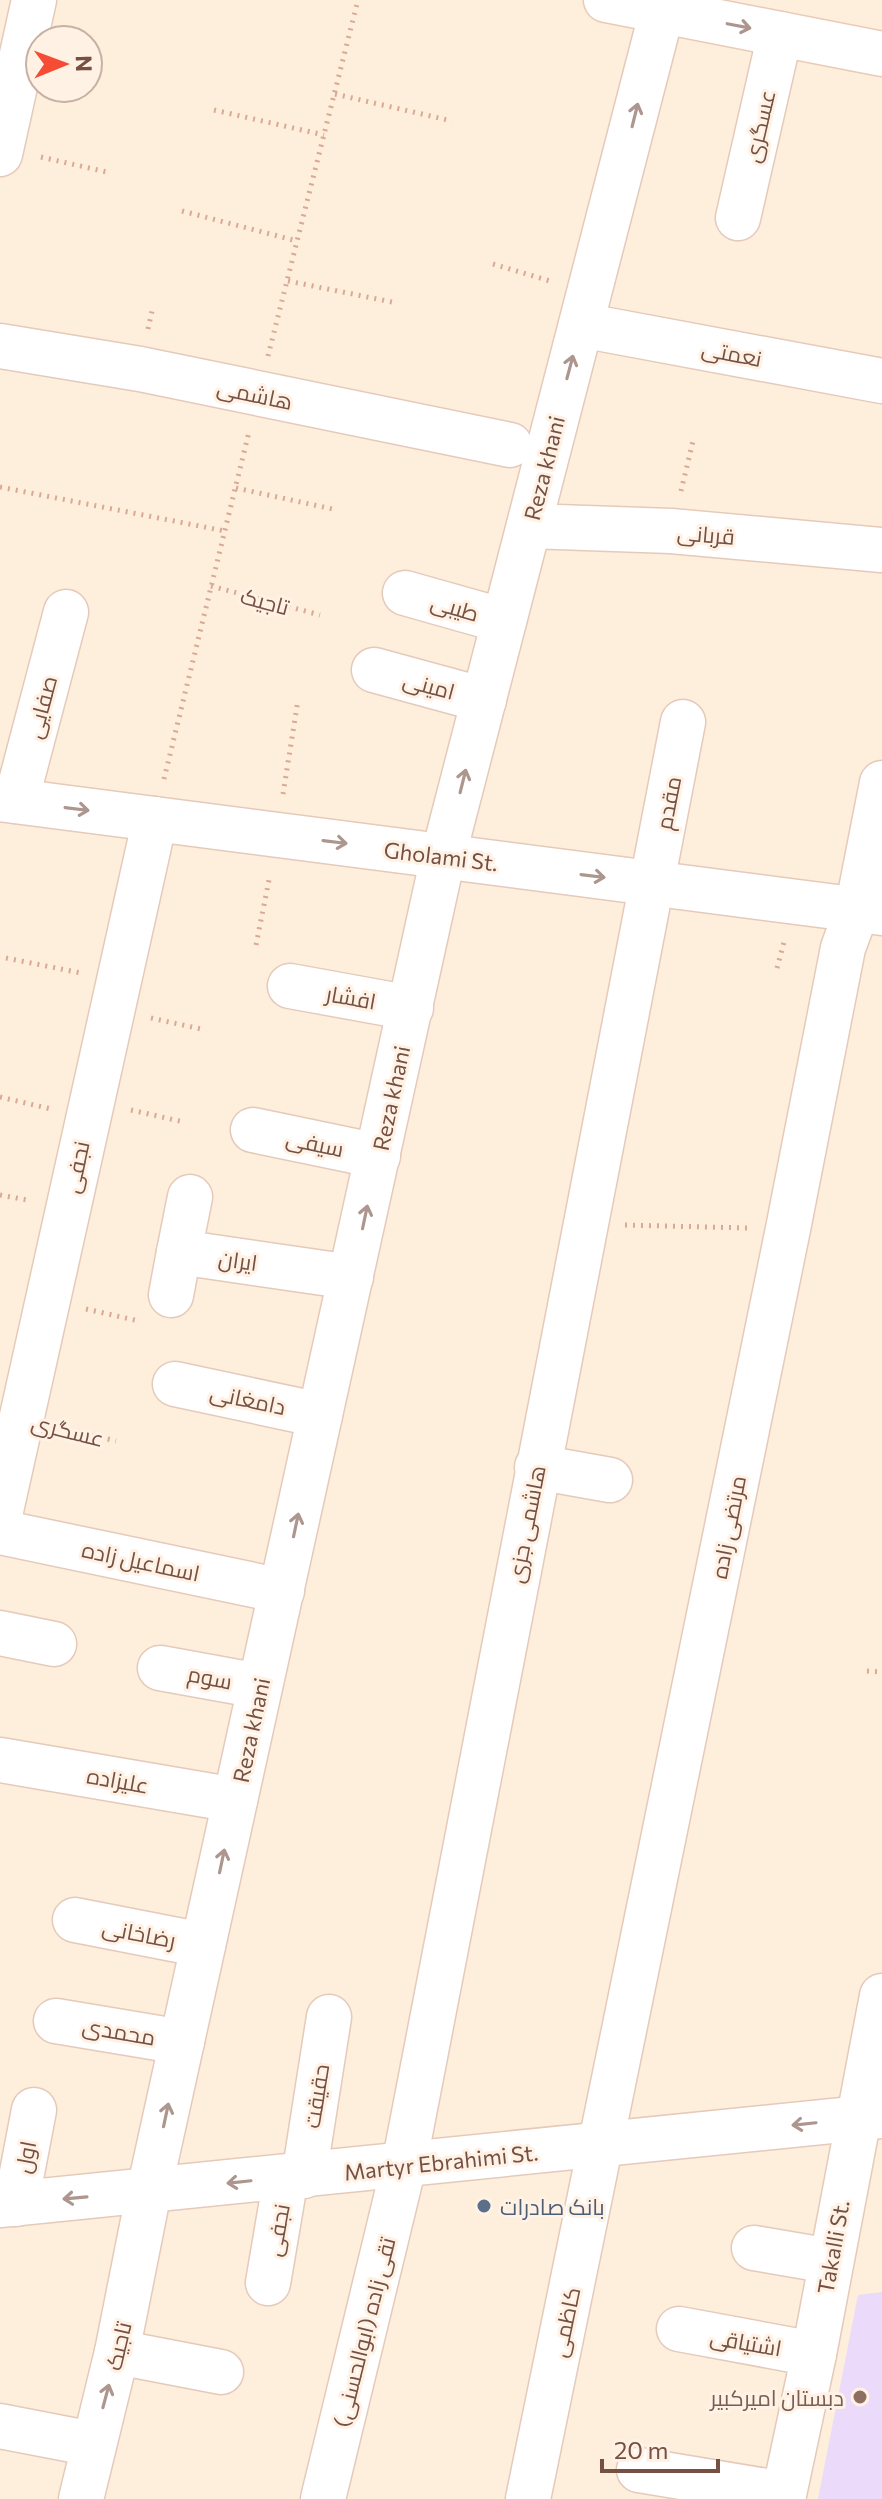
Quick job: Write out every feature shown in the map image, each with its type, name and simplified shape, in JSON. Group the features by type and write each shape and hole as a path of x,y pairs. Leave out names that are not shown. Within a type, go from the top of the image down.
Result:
{"street":[{"path":"1,151 34,0"},
{"path":"606,0 665,6 780,34 882,54"},
{"name":"Reza khani","path":"149,2191 443,857 665,6"},
{"name":"عسگری","path":"738,218 780,34"},
{"name":"نعمتی","path":"585,309 882,381"},
{"name":"هاشمی","path":"0,346 140,369 510,445"},
{"name":"قربانی","path":"529,526 671,531 882,550"},
{"name":"طیبی","path":"405,593 504,621"},
{"name":"صفایی","path":"8,800 66,612"},
{"name":"امینی","path":"374,670 484,700"},
{"name":"مقدم","path":"653,883 683,722"},
{"name":"مرتضی زاده","path":"602,2145 843,948 869,911 882,783"},
{"name":"Gholami St.","path":"8,800 869,911"},
{"name":"نجفی","path":"0,1515 155,819"},
{"name":"هاشمی جزی","path":"404,2165 584,1224 653,883"},
{"name":"افشار","path":"290,986 411,1008"},
{"name":"سیفی","path":"253,1130 378,1156"},
{"path":"156,1308 179,1252 190,1197"},
{"name":"ایران","path":"179,1252 351,1277"},
{"name":"دامغانی","path":"175,1384 320,1415"},
{"path":"537,1467 610,1480"},
{"name":"اسماعیل زاده","path":"0,1532 282,1591"},
{"path":"0,1633 54,1644"},
{"name":"سوم","path":"160,1668 260,1686"},
{"name":"علیزاده","path":"0,1760 235,1800"},
{"name":"رضاخانی","path":"75,1920 203,1945"},
{"name":"Takalli St.","path":"783,2496 814,2354 830,2261 870,2118 882,1996"},
{"name":"حقیقت","path":"295,2176 329,2017"},
{"name":"محمدی","path":"56,2021 182,2042"},
{"name":"اول","path":"8,2204 34,2110"},
{"name":"Martyr Ebrahimi St.","path":"8,2204 870,2118"},
{"name":"کاظمی","path":"528,2499 602,2145"},
{"name":"تقی زاده (ابوالحسنی)","path":"323,2499 404,2165"},
{"name":"نجفی","path":"268,2283 295,2176"},
{"name":"تاجیک","path":"81,2499 117,2352 149,2191"},
{"path":"754,2248 830,2261"},
{"name":"اشتیاقی","path":"679,2329 814,2354"},
{"path":"117,2352 221,2372"},
{"path":"0,2426 93,2444"},
{"path":"639,2470 783,2496"}],"path":[{"path":"335,94 452,121"},
{"path":"214,110 324,135"},
{"path":"1,151 111,173"},
{"path":"182,211 297,241"},
{"path":"493,264 585,309"},
{"path":"288,281 397,303"},
{"path":"671,531 693,441"},
{"path":"0,487 225,531"},
{"path":"236,488 337,510"},
{"name":"تاجیک","path":"211,586 320,615"},
{"path":"256,945 298,700"},
{"path":"6,958 117,981"},
{"path":"0,1097 184,1122"},
{"path":"584,1224 788,1229"},
{"path":"47,1300 156,1308"},
{"name":"عسگری","path":"21,1418 116,1441"},
{"path":"867,1671 882,1672"}],"shaded area":[{"name":"دبستان امیرکبیر","path":"882,2292 882,2499 818,2499 858,2295"}],"place":[{"name":"بانک صادرات","path":"484,2206"},
{"name":"دبستان امیرکبیر","path":"860,2397"}]}
